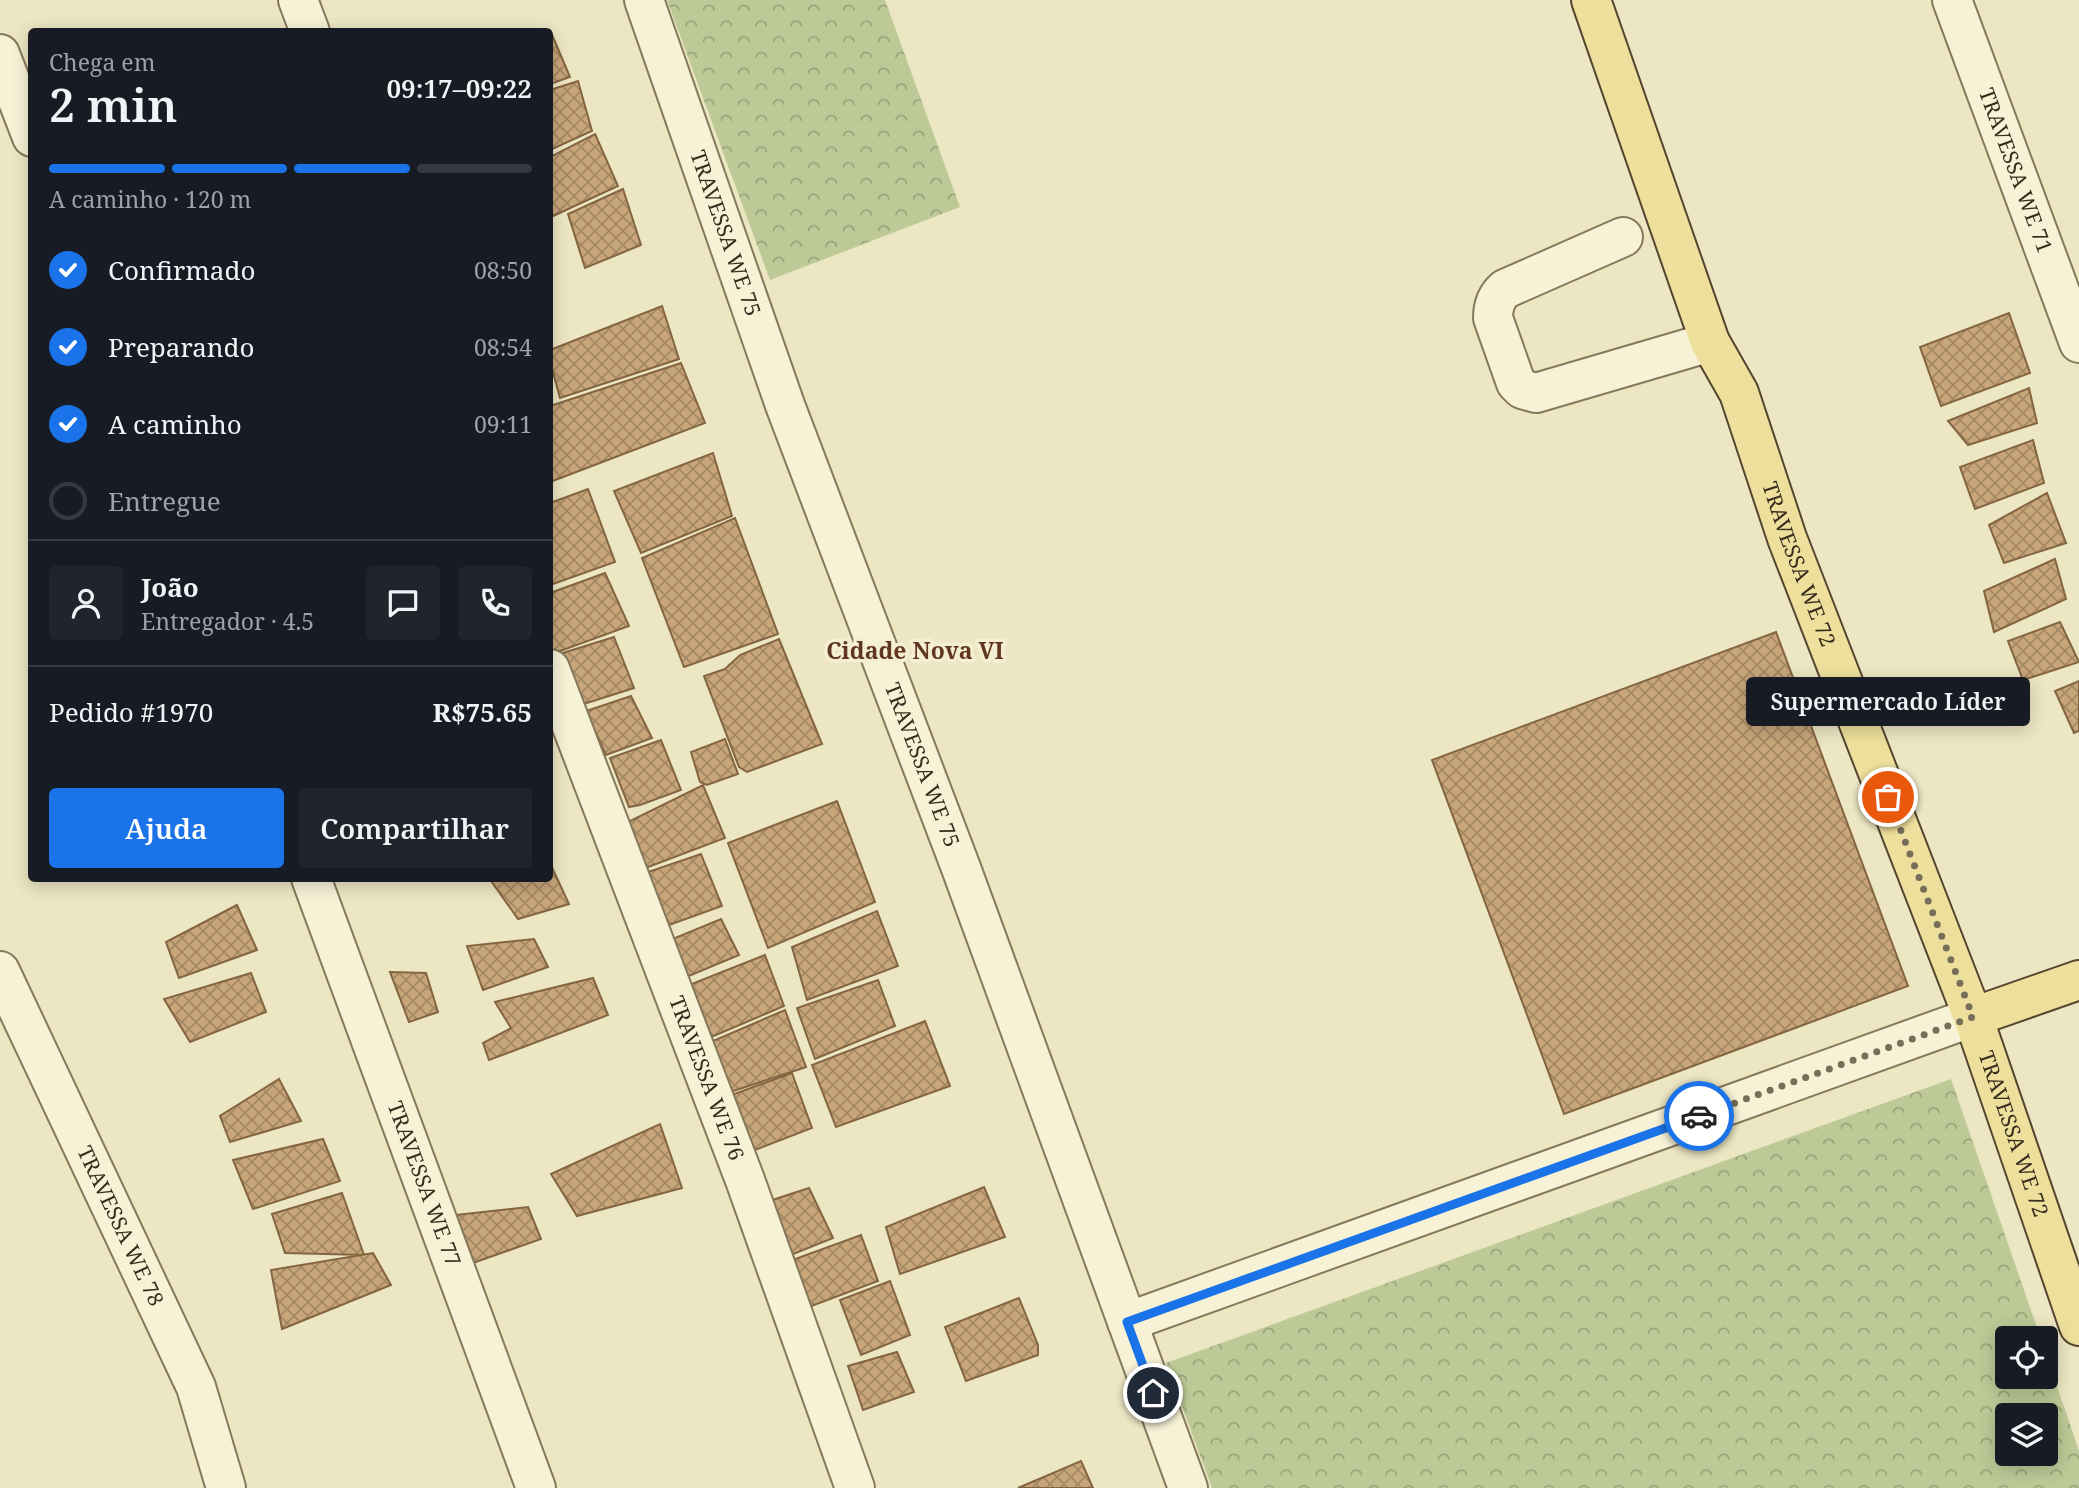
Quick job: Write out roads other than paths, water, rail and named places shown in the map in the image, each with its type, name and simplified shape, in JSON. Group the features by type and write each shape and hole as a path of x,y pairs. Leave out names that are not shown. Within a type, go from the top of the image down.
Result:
{"main road":[{"name":"TRAVESSA WE 72","path":"1591,0 1710,342 1739,393 1787,538 1973,1017 2079,1326"},
{"path":"1973,1017 2079,979"}],"street":[{"path":"298,0 308,28"},
{"name":"TRAVESSA WE 75","path":"644,0 785,405 976,908 1188,1488"},
{"name":"TRAVESSA WE 71","path":"1952,0 2079,343"},
{"path":"0,54 28,127"},
{"path":"1623,237 1505,289 1498,295 1493,318 1516,383 1522,390 1536,393 1710,342"},
{"name":"TRAVESSA WE 76","path":"553,677 745,1180 855,1488"},
{"name":"TRAVESSA WE 77","path":"312,882 536,1488"},
{"name":"TRAVESSA WE 78","path":"0,971 196,1387 226,1488"},
{"path":"1127,1322 1973,1017"}],"place":[{"name":"Supermercado Líder","path":"1888,797"}],"district":[{"name":"Cidade Nova VI","path":"915,651"}]}
